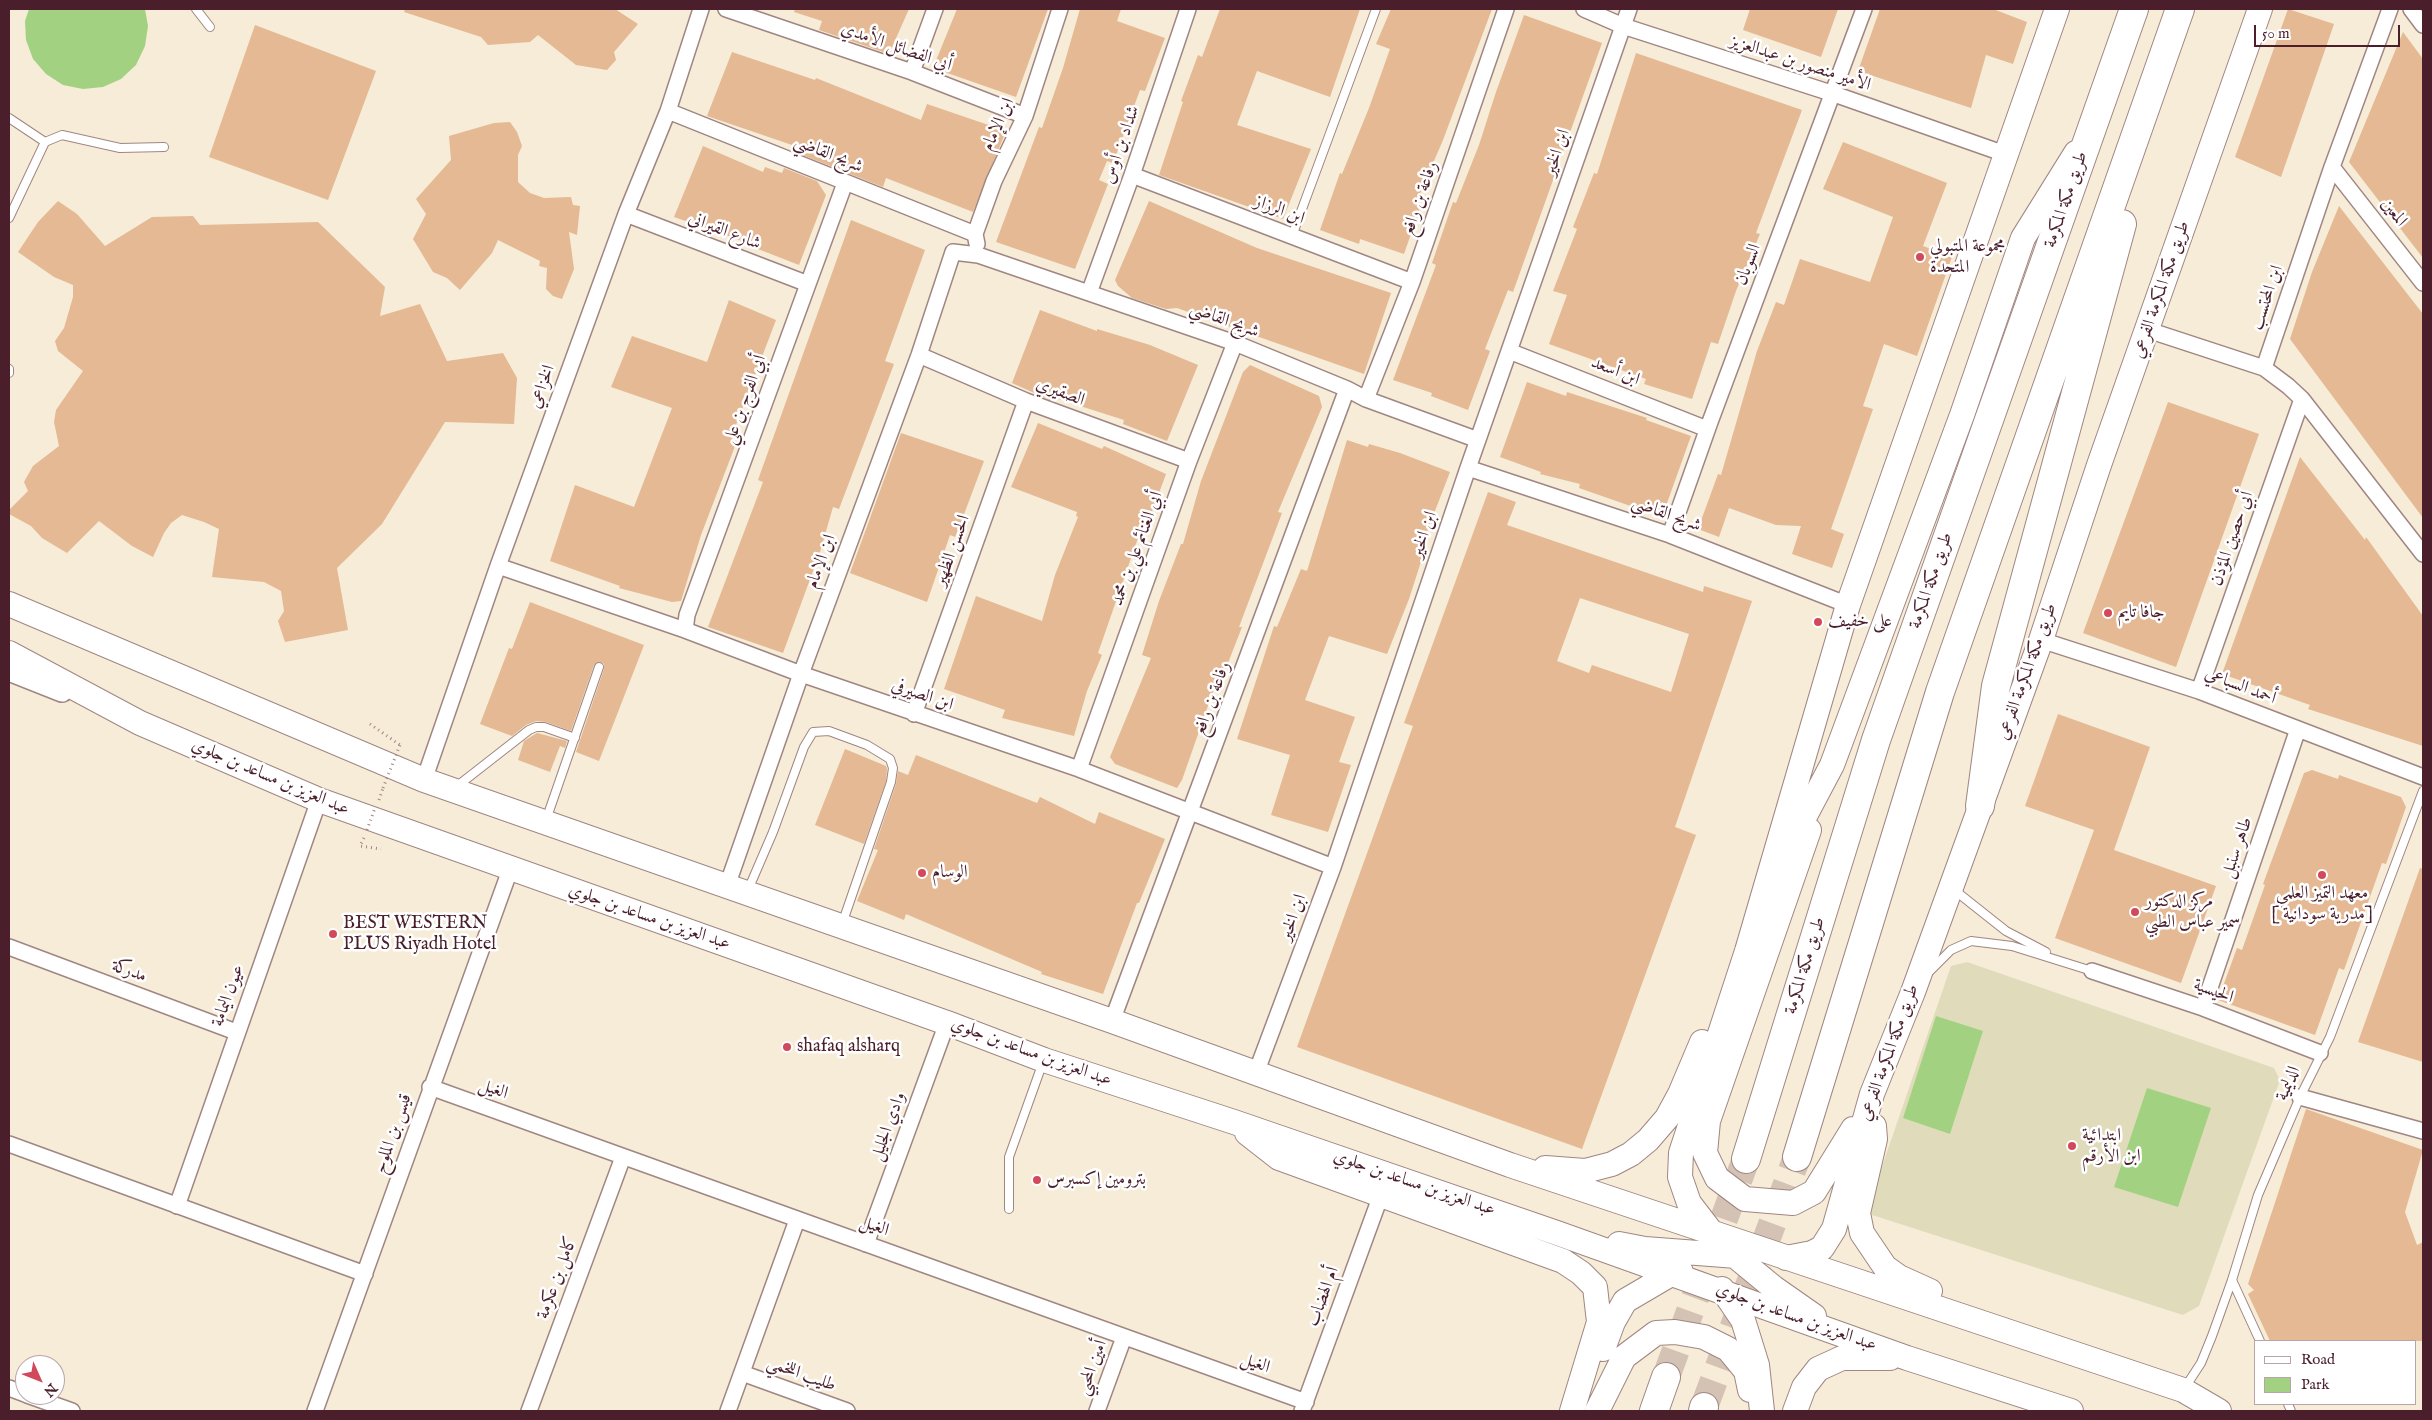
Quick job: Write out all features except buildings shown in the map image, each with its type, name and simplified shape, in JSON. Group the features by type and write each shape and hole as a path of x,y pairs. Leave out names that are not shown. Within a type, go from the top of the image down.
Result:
{"highway":[{"name":"طريق مكة المكرمة","path":"1746,1159 1876,740 2134,9"},
{"path":"1797,1158 1940,692 2163,62 2180,9"},
{"path":"1980,806 1996,686 2109,275 2163,62 2187,9"},
{"path":"1654,1411 1666,1378"}],"main road":[{"name":"طريق مكة المكرمة الفرعي","path":"1838,1333 1756,1273 1712,1233 1689,1203 1680,1177 1681,1153 1747,951 1848,605 2057,9"},
{"name":"طريق مكة المكرمة الفرعي","path":"1579,1411 1613,1322 1625,1302 1696,1259 1734,1255 1768,1259 1788,1258 1812,1253 1822,1248 1834,1229 1872,1094 1913,992 2041,640 2099,465 2260,9"},
{"path":"1872,1094 1847,1140 1814,1192 1793,1203 1745,1199 1717,1178 1704,1153 1708,1121 1832,765 1959,423 2023,238 2094,124"},
{"path":"9,604 424,780 1112,1021 1510,1165 2183,1390 2219,1411"},
{"name":"عبد العزيز بن مساعد بن جلوي","path":"9,653 140,723 319,800 510,870 948,1023 1044,1060 1234,1122 1557,1233 1907,1358 2071,1411"},
{"path":"9,670 140,723"},
{"path":"1764,891 1832,765"},
{"path":"1510,1165 1585,1170 1612,1164 1631,1154 1648,1140 1667,1118 1680,1094 1710,1025 1747,951"},
{"path":"1872,1094 1874,1139 1858,1213 1862,1233 1871,1250 1885,1266 1899,1277 2015,1333"},
{"path":"1234,1122 1279,1158 1563,1261 1582,1273 1595,1288 1599,1322 1572,1411"},
{"path":"1628,1205 1696,1259 1725,1293 1743,1320 1757,1365 1762,1411"},
{"name":"طريق مكة المكرمة الفرعي","path":"1557,1233 1696,1259 1756,1273 1798,1278 1911,1313 2015,1333"},
{"path":"1597,1411 1624,1357 1656,1333 1675,1332 1704,1337 1728,1349 1746,1371 1750,1387 1748,1411"},
{"path":"1795,1411 1804,1387 1818,1369 1842,1358 1907,1358"}],"street":[{"name":"الخزاعي","path":"424,780 498,566 626,214 668,111 701,9"},
{"name":"أبي الفضائل الأمدي","path":"726,9 912,72 1025,116"},
{"path":"912,72 935,9"},
{"name":"ابن الإمام","path":"978,255 975,234 994,181 1025,116 1060,9"},
{"name":"شداد بن أوس","path":"1088,293 1132,175 1188,9"},
{"name":"رفاعة بن رافع","path":"1366,399 1412,282 1506,9"},
{"name":"الأمير منصور بن عبدالعزيز","path":"1584,9 1623,26 1834,94 2005,154"},
{"name":"ابن الخير","path":"1256,1073 1333,867 1468,468 1629,9"},
{"name":"السوبان","path":"1670,535 1707,429 1834,94 1864,9"},
{"name":"ابن المحتسب","path":"2264,368 2332,167 2390,9"},
{"path":"2411,9 2423,25"},
{"name":"شريح القاضي","path":"668,111 975,234"},
{"name":"المعين","path":"2332,167 2423,283"},
{"name":"ابن الرزاز","path":"1132,175 1412,282"},
{"name":"أبي الفرج بن علي","path":"685,630 687,615 845,182"},
{"name":"شارع القيراني","path":"626,214 808,284"},
{"name":"شريح القاضي","path":"953,252 978,255 1235,343 1347,389 1366,399 1478,440"},
{"name":"ابن الإمام","path":"737,889 801,674 919,355 953,252"},
{"path":"2148,330 2264,368 2302,399 2422,549"},
{"name":"أبي الغنائم علي بن محمد","path":"1080,769 1189,461 1235,343"},
{"name":"ابن أسعد","path":"1509,351 1707,429"},
{"name":"الصقيري","path":"919,355 1026,401 1189,461"},
{"name":"رفاعة بن رافع","path":"1112,1021 1347,389"},
{"name":"أبي حصين المؤذن","path":"2199,691 2302,399"},
{"name":"الحسن الظهير","path":"914,714 1026,401"},
{"name":"شريح القاضي","path":"1468,468 1670,535 1848,605"},
{"name":"ابن الصيرفي","path":"498,566 685,630 914,714 1080,769 1190,814 1333,867"},
{"name":"أحمد السباعي","path":"2041,640 2199,691 2423,777"},
{"name":"طاهر سنبل","path":"2203,1008 2298,729"},
{"name":"عيون اليمامة","path":"177,1206 236,1032 319,800"},
{"name":"قيس بن الملوح","path":"315,1411 510,870"},
{"name":"مدركة","path":"9,947 236,1032"},
{"name":"الحيسية","path":"2092,971 2203,1008 2320,1053"},
{"name":"وادي الجليل","path":"866,1244 948,1023"},
{"name":"الغيل","path":"430,1088 1124,1337 1304,1407"},
{"path":"2300,1097 2423,1132"},
{"path":"9,1144 365,1274"},
{"name":"كامل بن عكرمة","path":"529,1411 623,1157"},
{"name":"أم الهضاب","path":"1304,1407 1381,1195"},
{"path":"728,1411 797,1220"},
{"name":"أمين المحبي","path":"1097,1411 1124,1337"},
{"name":"طليب اللخمي","path":"742,1373 847,1411"},
{"path":"55,1405 72,1411"}],"lane":[{"path":"196,9 210,27"},
{"path":"1292,236 1376,9"},
{"path":"9,118 44,142"},
{"path":"9,218 44,142 62,135 120,148 164,147"},
{"path":"546,822 599,667"},
{"path":"452,790 529,730 544,727 575,738"},
{"path":"737,889 773,832 804,746 813,732 829,732 867,745 890,759 893,768 882,807 842,926"},
{"name":"الدليمية","path":"2183,1390 2201,1363 2232,1280 2258,1195 2320,1053 2330,1037 2423,791"},
{"path":"1951,888 2006,931 2037,948 2092,971"},
{"path":"1913,992 1951,950 1971,941 2012,946 2092,971"},
{"path":"1009,1209 1009,1158 1044,1060"},
{"path":"2232,1280 2260,1340"}],"path":[{"path":"370,724 400,745 383,788"},
{"path":"375,808 360,846 381,849"}],"shaded area":[{"name":"ابتدائية ابن الأرقم","path":"1967,962 2274,1068 2280,1080 2199,1306 2183,1315 1866,1213 1951,966"}],"green space":[{"path":"29,9 145,9 148,26 145,46 136,65 121,79 103,87 83,89 63,85 46,74 33,59 26,40 25,21"},
{"path":"1936,1016 1983,1031 1950,1134 1903,1118"},
{"path":"2147,1088 2211,1108 2178,1207 2114,1187"}],"tunnel":[{"path":"1704,1407 1797,1157"},
{"path":"1666,1377 1746,1159"}],"place":[{"name":"مجموعة المتبولي المتحدة","path":"1920,257"},
{"name":"جافا تايم","path":"2108,613"},
{"name":"على خفيف","path":"1818,622"},
{"name":"الوسام","path":"922,873"},
{"name":"معهد التميز العلمي [ مدرية سودانية]","path":"2322,875"},
{"name":"مركز الدكتور سمير عباس الطبي","path":"2135,912"},
{"name":"BEST WESTERN PLUS Riyadh Hotel","path":"333,934"},
{"name":"shafaq alsharq","path":"787,1047"},
{"name":"ابتدائية ابن الأرقم","path":"2072,1146"},
{"name":"بترومين إكسبرس","path":"1037,1180"}]}
